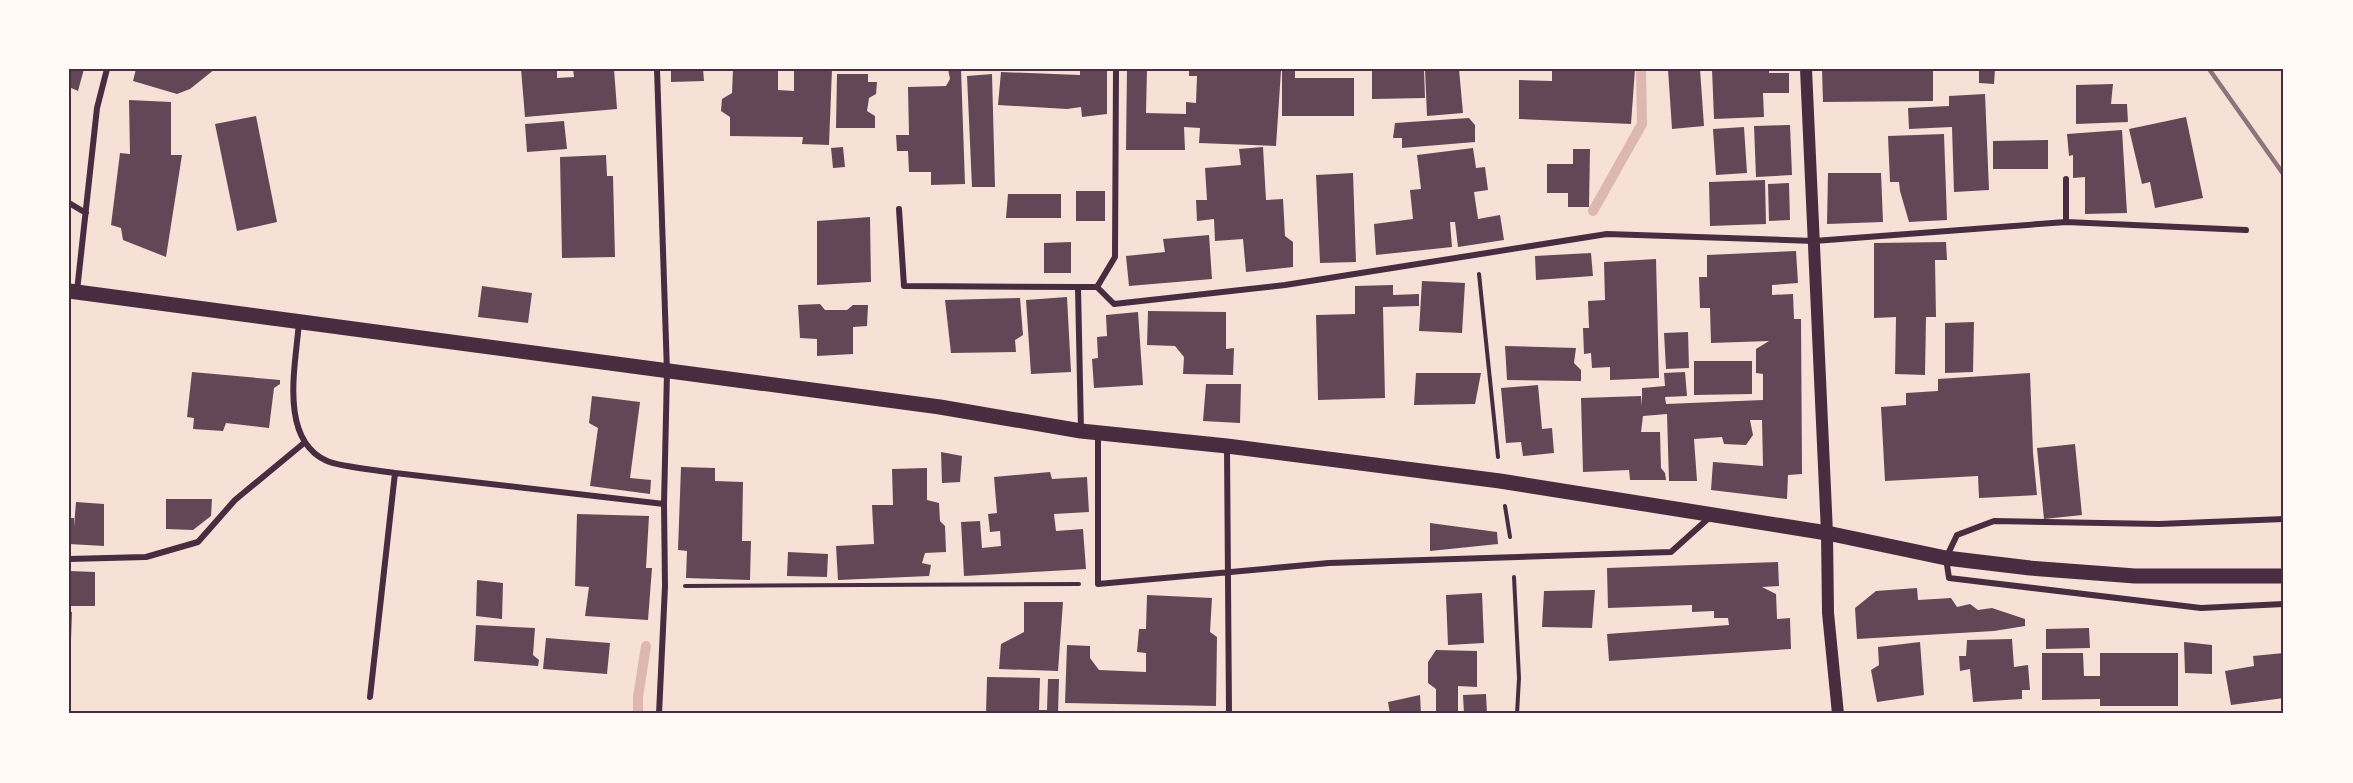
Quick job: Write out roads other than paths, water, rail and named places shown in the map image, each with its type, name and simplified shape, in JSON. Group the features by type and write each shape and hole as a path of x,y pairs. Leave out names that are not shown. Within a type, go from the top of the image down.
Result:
{"main road":[{"path":"1806,69 1827,533 1828,613 1838,714"},
{"path":"73,291 940,407 1081,431 1227,446 1500,481 1827,533 1946,558 2030,568 2135,576 2276,576"}],"street":[{"path":"73,291 86,213 97,108 107,69"},
{"path":"657,69 667,372 665,586 659,714"},
{"path":"1097,287 1114,257 1116,69"},
{"path":"2066,179 2066,222"},
{"path":"69,203 86,213"},
{"path":"899,209 904,286 1097,287 1114,304 1286,285 1607,234 1814,241 2066,222 2246,230"},
{"path":"1078,287 1081,431"},
{"path":"299,321 293,416 304,443 327,461 395,473 664,504"},
{"path":"1098,432 1098,584 1329,563 1671,552 1713,515"},
{"path":"69,559 146,557 198,542 234,500 304,443"},
{"path":"1227,446 1229,714"},
{"path":"370,697 395,473"},
{"path":"2284,519 2159,524 1994,521 1957,536 1946,558 1949,578 2201,608 2284,604"}],"waterway":[{"path":"1593,211 1642,124 1641,69"},
{"path":"638,714 638,697 646,646"}],"railway":[{"path":"2209,69 2284,175"}]}
